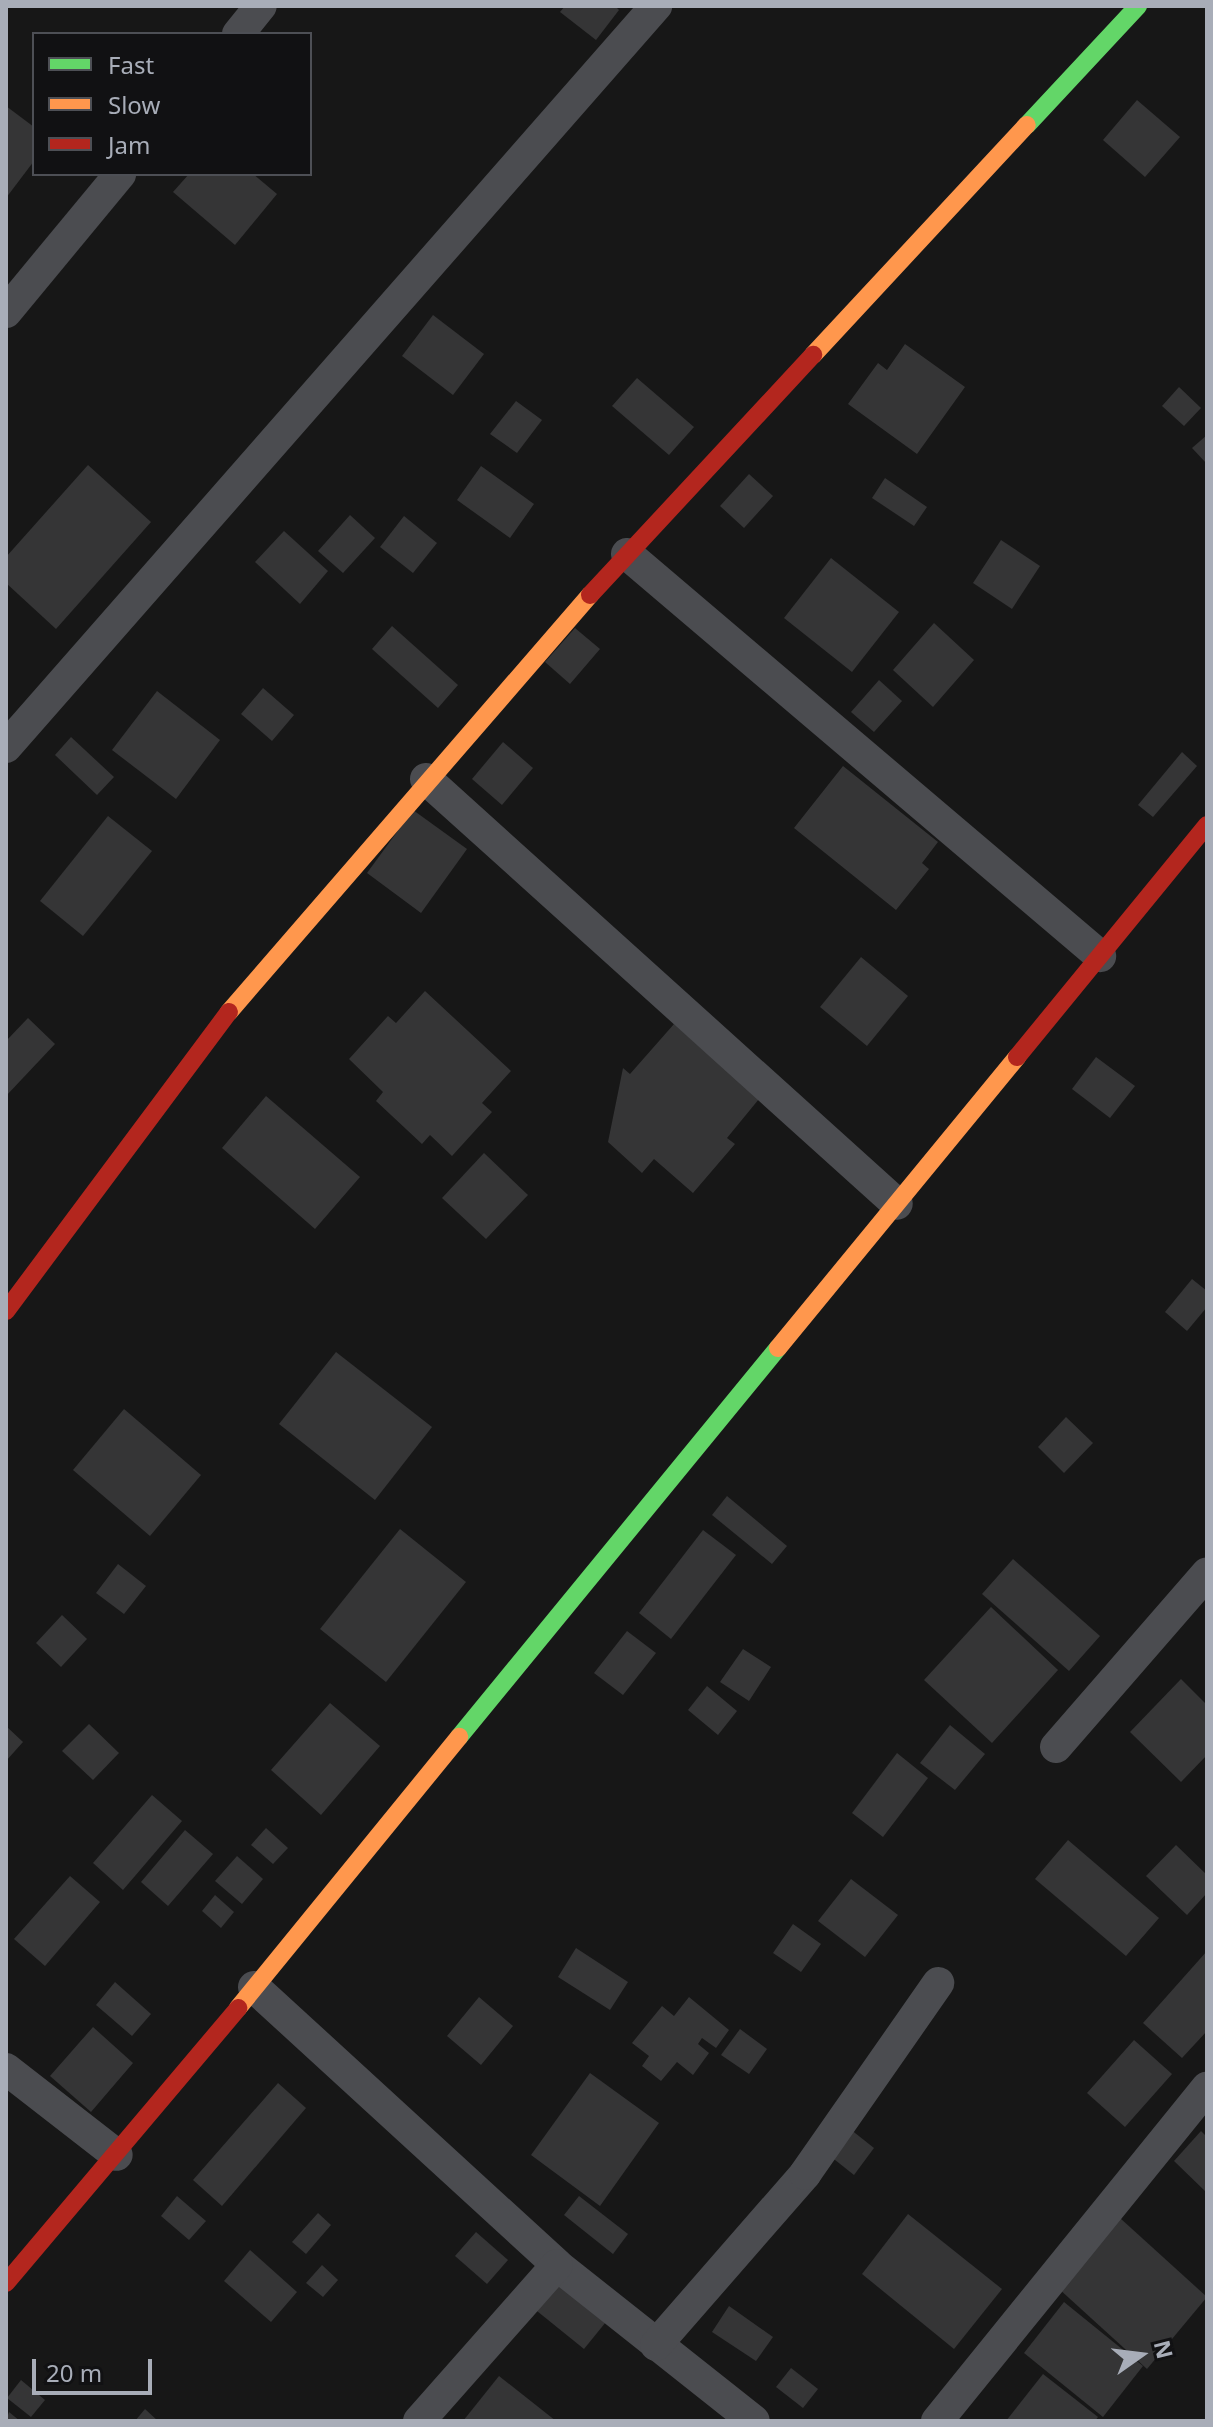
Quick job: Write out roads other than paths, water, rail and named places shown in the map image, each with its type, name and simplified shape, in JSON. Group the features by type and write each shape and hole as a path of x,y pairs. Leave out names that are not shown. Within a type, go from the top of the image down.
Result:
{"street":[{"path":"240,32 261,6"},
{"path":"6,747 656,6"},
{"path":"6,1311 259,972 426,779 627,554 1138,6"},
{"path":"6,312 118,176"},
{"path":"627,554 1100,956"},
{"path":"426,779 897,1204"},
{"path":"6,2283 117,2155 1205,832"},
{"path":"1056,1747 1207,1573"},
{"path":"656,2345 805,2174 938,1983"},
{"path":"254,1987 557,2265 754,2421"},
{"path":"6,2069 117,2155"},
{"path":"937,2421 1207,2088"},
{"path":"419,2421 557,2265"}]}
